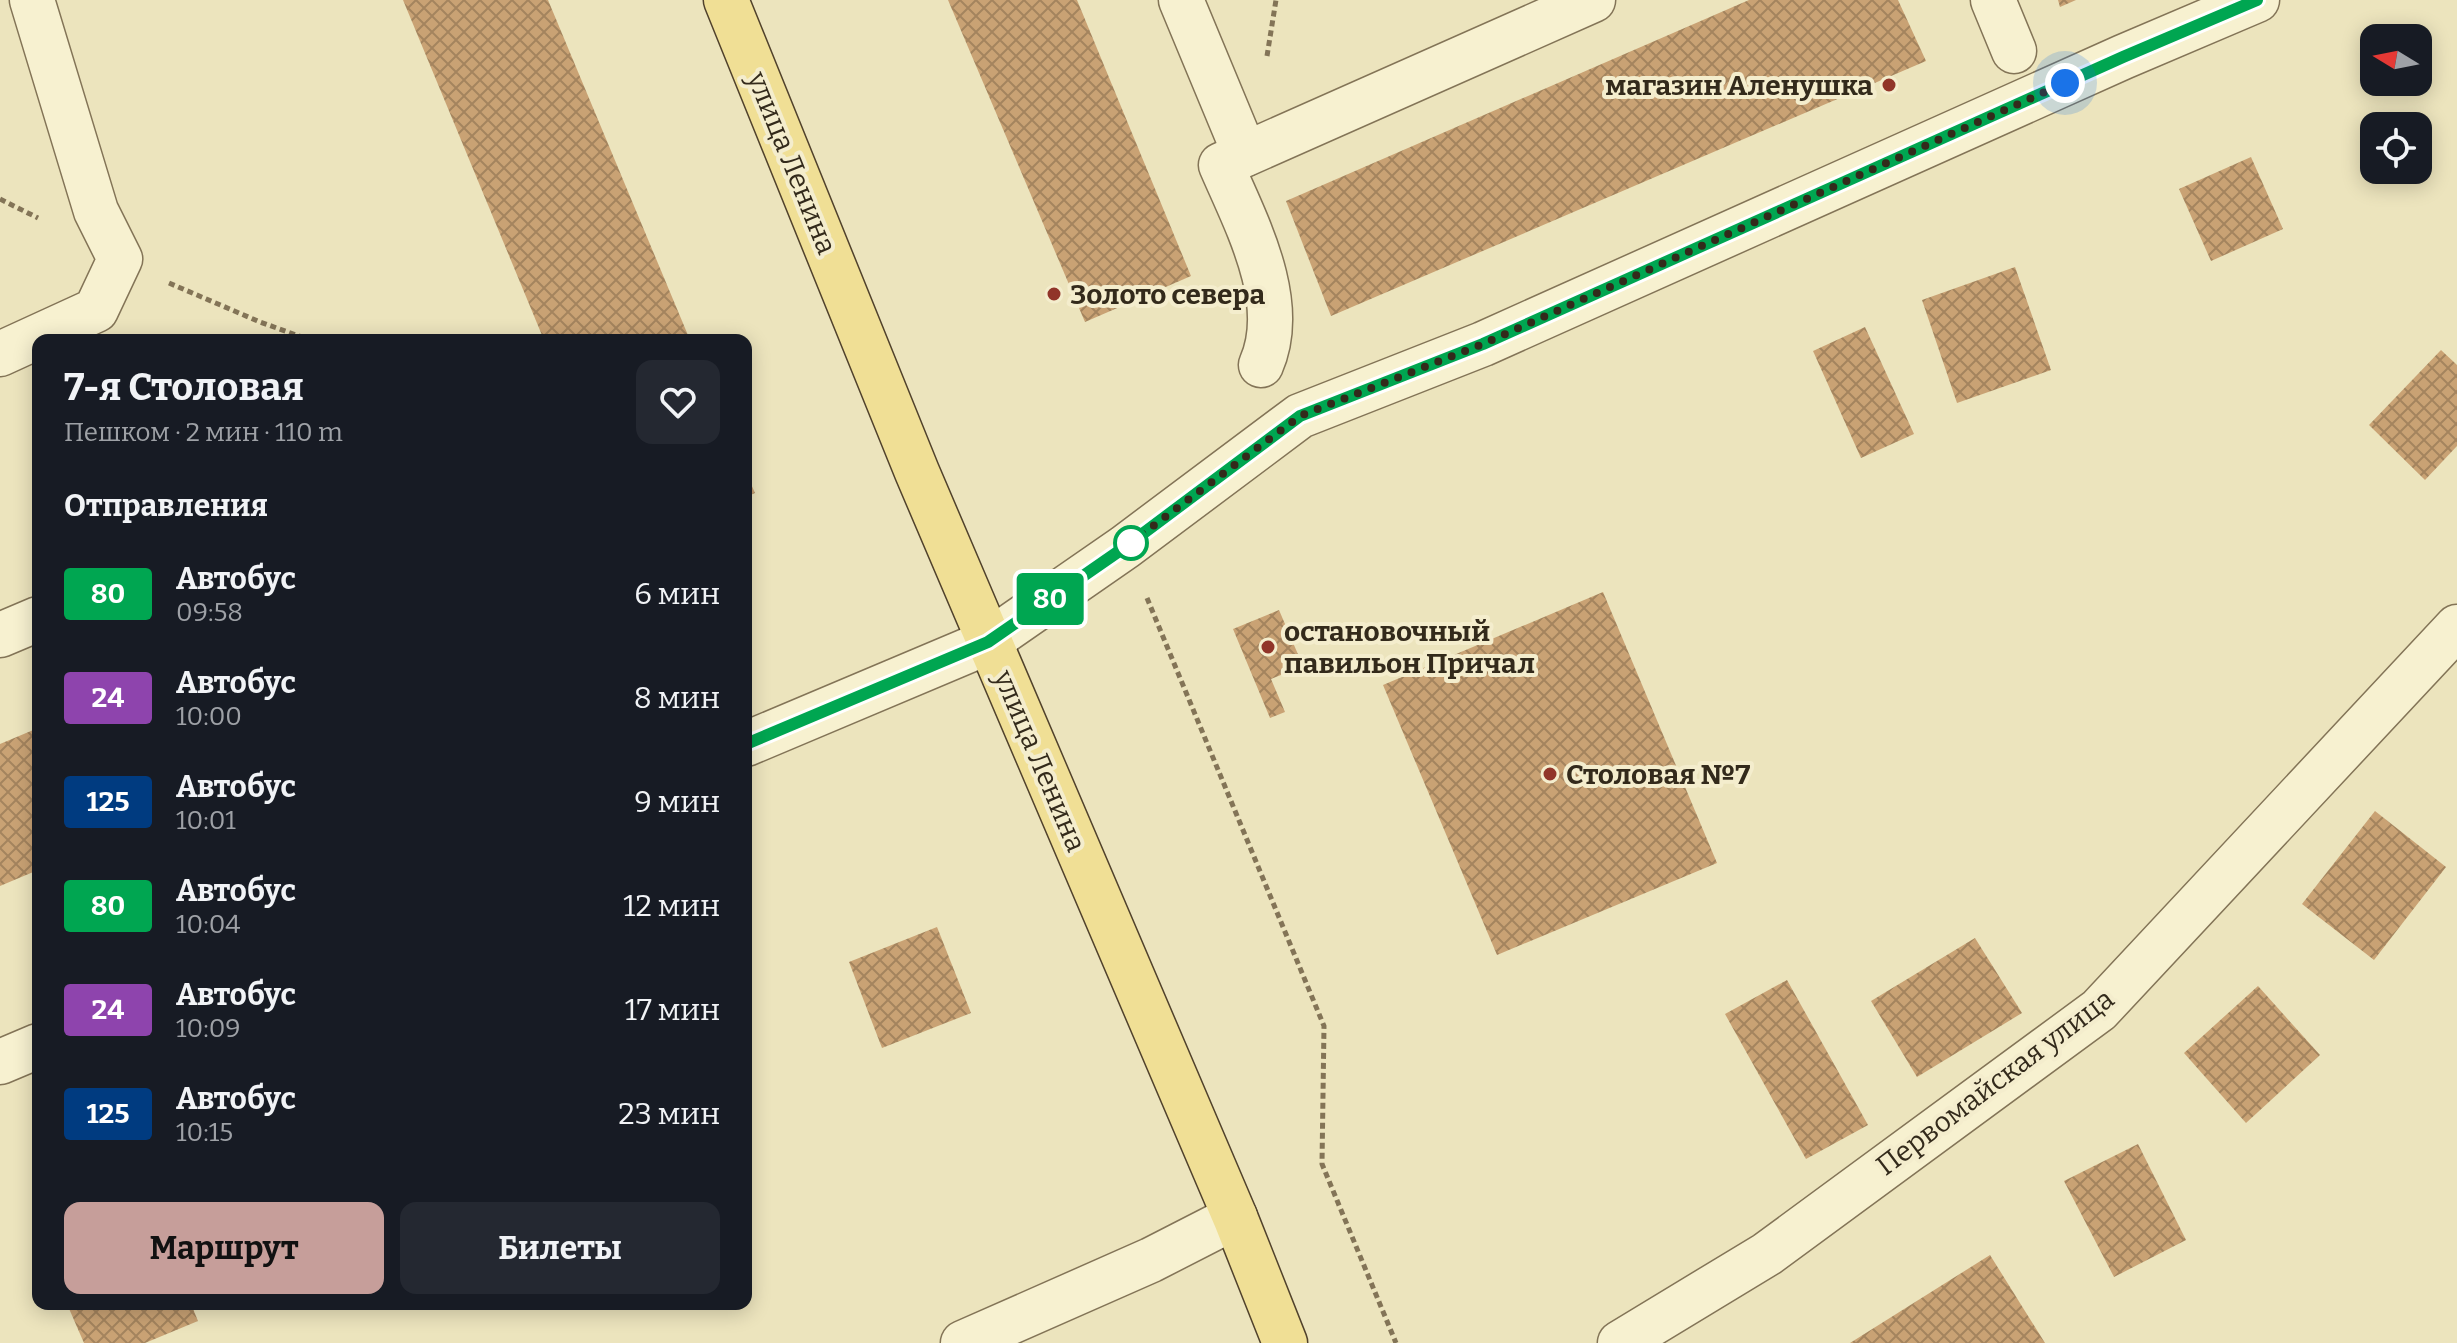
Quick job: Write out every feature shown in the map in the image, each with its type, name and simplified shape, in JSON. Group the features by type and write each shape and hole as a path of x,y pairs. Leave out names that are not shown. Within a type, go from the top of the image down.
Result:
{"main road":[{"name":"улица Ленина","path":"726,0 917,472 1235,1217 1285,1343"}],"street":[{"path":"32,0 96,211 120,259 96,310 44,334"},
{"path":"1181,0 1245,154"},
{"path":"1261,365 1270,344 1266,276 1221,165 1593,0"},
{"path":"1993,0 2014,51"},
{"path":"752,741 988,642 1125,547 1300,416 1483,344 2257,0"},
{"path":"0,354 32,339"},
{"path":"0,635 32,622"},
{"name":"Первомайская улица","path":"1620,1343 1767,1254 2099,1010 2457,627"},
{"path":"0,1062 32,1049"},
{"path":"963,1343 1151,1260 1235,1217"}],"path":[{"path":"1125,547 1324,1026 1322,1164 1396,1343"}],"building":[{"path":"403,0 548,0 687,334 542,334"},
{"path":"948,0 1077,0 1191,276 1085,322"},
{"path":"1749,0 1898,0 1926,61 1331,316 1286,201"},
{"path":"2058,0 2076,0 2060,7"},
{"path":"2251,157 2283,229 2211,261 2179,189"},
{"path":"2015,267 2051,370 1957,403 1922,300"},
{"path":"1865,327 1914,434 1861,458 1813,351"},
{"path":"2441,350 2457,365 2457,446 2425,480 2369,425"},
{"name":"Столовая №7","path":"1603,592 1717,863 1497,955 1383,685"},
{"name":"остановочный павильон Причал","path":"1279,610 1303,666 1271,679 1285,712 1270,718 1233,629"},
{"path":"32,731 32,873 0,886 0,744"},
{"path":"2375,811 2446,867 2374,960 2302,904"},
{"path":"937,927 971,1013 882,1048 849,962"},
{"path":"1975,938 2022,1013 1917,1077 1871,1001"},
{"path":"1787,980 1868,1125 1806,1159 1725,1014"},
{"path":"2258,986 2320,1055 2246,1123 2184,1053"},
{"path":"2138,1144 2186,1240 2114,1277 2064,1181"},
{"path":"1990,1255 2045,1343 1850,1343"},
{"path":"70,1310 193,1310 198,1321 145,1343 84,1343"}],"bus line":[{"name":"80","path":"752,741 988,642 1125,547 1300,416 1483,344 2257,0"}],"place":[{"name":"магазин Аленушка","path":"1889,85"},
{"name":"Золото севера","path":"1054,294"},
{"name":"остановочный павильон Причал","path":"1268,647"},
{"name":"Столовая №7","path":"1550,774"}],"route":[{"path":"1131,543 1125,547 1300,416 1483,344 2065,83"}]}
